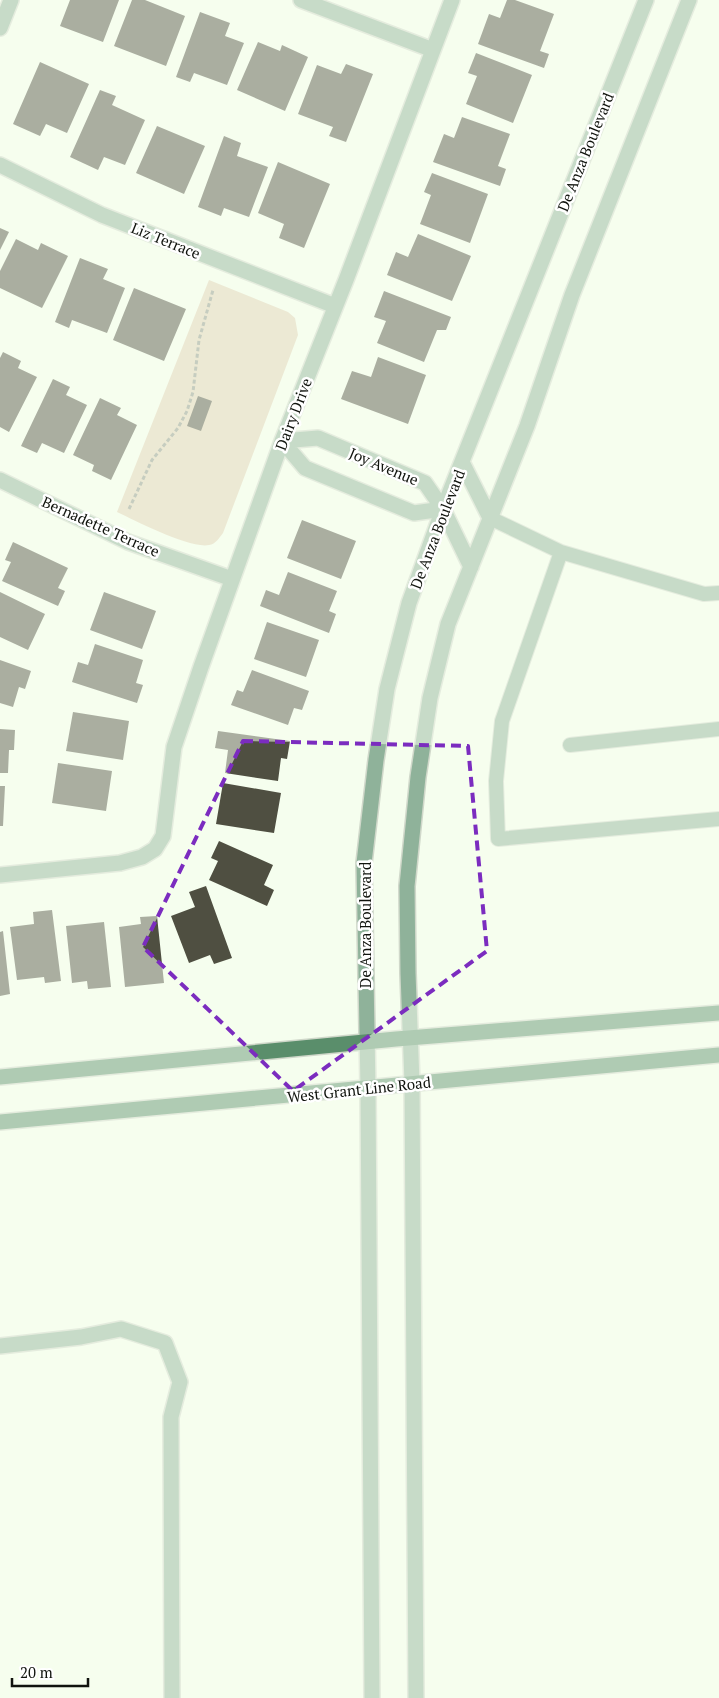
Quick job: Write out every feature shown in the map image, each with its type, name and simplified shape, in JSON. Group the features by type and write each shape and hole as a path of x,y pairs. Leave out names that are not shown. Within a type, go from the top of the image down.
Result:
{"main road":[{"path":"0,1078 367,1042 719,1013"},
{"name":"West Grant Line Road","path":"0,1122 719,1055"}],"street":[{"path":"0,28 11,0"},
{"path":"301,0 434,50"},
{"name":"Dairy Drive","path":"0,875 120,863 142,857 154,849 162,836 174,747 232,579 282,441 452,0"},
{"name":"De Anza Boulevard","path":"372,1698 368,1088 364,863 376,760 387,689 409,603 443,509 646,0"},
{"path":"416,1698 412,1083 407,886 418,777 430,698 448,624 527,426 572,295 689,0"},
{"name":"Liz Terrace","path":"0,165 102,215 335,306"},
{"name":"Joy Avenue","path":"282,441 318,438 425,483 443,509 471,567"},
{"path":"282,441 305,468 414,513 443,509"},
{"path":"462,462 490,518"},
{"name":"Bernadette Terrace","path":"0,480 128,542 232,579"},
{"path":"0,1346 81,1337 121,1329 165,1343 180,1382 171,1417 172,1698"}],"lane":[{"path":"490,518 561,552 704,594 719,593"},
{"path":"561,552 502,722 496,781 498,839 719,820"},
{"path":"570,745 719,729"}],"path":[{"path":"129,509 152,460 178,428 187,411 193,392 199,340 213,290"}],"highlighted area":[{"path":"243,741 468,746 487,951 293,1091 143,947"}],"shaded area":[{"path":"209,280 288,312 295,318 298,335 223,533 214,543 200,545 177,539 117,512"}],"building":[{"path":"70,0 119,0 103,42 60,26"},
{"path":"132,0 145,0 185,16 166,66 114,46"},
{"path":"507,0 515,0 554,14 540,51 549,54 544,68 478,44 489,14 500,18"},
{"path":"200,12 230,23 225,36 244,43 227,85 194,73 190,82 176,77"},
{"path":"258,42 280,51 282,45 308,57 285,111 237,90"},
{"path":"476,53 532,75 513,123 466,104 477,76 468,73"},
{"path":"40,62 89,84 67,133 46,124 40,136 13,124"},
{"path":"346,64 373,74 346,142 329,136 333,127 298,114 317,65 341,74"},
{"path":"100,90 116,96 112,105 145,120 125,165 104,157 98,170 70,157"},
{"path":"462,117 510,134 498,166 506,169 500,186 433,162 444,134 454,138"},
{"path":"157,126 205,146 184,194 136,173"},
{"path":"224,136 241,143 237,156 268,167 249,217 224,208 221,216 198,207"},
{"path":"278,162 330,184 304,248 279,238 284,224 258,213"},
{"path":"432,173 488,194 470,243 420,224 431,195 424,192"},
{"path":"0,228 9,232 0,250"},
{"path":"418,234 471,256 452,301 387,275 396,252 408,257"},
{"path":"16,239 38,250 41,243 68,256 42,308 0,288 0,271"},
{"path":"80,258 108,269 103,279 125,288 107,333 72,320 69,328 55,322"},
{"path":"134,288 186,309 164,361 113,340"},
{"path":"384,291 451,317 446,330 437,330 424,362 377,343 386,321 374,317"},
{"path":"3,352 21,361 18,368 37,377 9,432 0,427 0,358"},
{"path":"378,357 426,375 408,424 341,399 352,371 371,377"},
{"path":"53,379 70,387 66,395 87,405 64,453 42,443 37,453 21,446"},
{"path":"198,396 212,401 201,431 187,426"},
{"path":"100,398 121,408 117,415 137,425 111,480 92,471 94,465 73,455"},
{"path":"302,520 356,541 341,579 287,558"},
{"path":"13,542 68,568 58,588 65,591 58,606 2,581 11,562 5,560"},
{"path":"288,572 337,591 329,611 336,614 329,633 260,606 266,590 279,595"},
{"path":"0,592 45,614 28,650 0,637"},
{"path":"104,592 156,611 142,649 90,630"},
{"path":"267,622 319,640 306,677 254,659"},
{"path":"95,644 143,660 136,683 143,685 137,703 72,682 78,662 88,665"},
{"path":"0,660 31,671 25,689 19,687 13,707 0,703"},
{"path":"252,670 309,691 302,710 294,708 288,725 231,705 237,690 243,692"},
{"path":"73,712 129,721 123,760 66,751"},
{"path":"0,729 15,730 14,750 9,750 8,773 0,773"},
{"path":"218,731 290,741 287,759 281,758 278,781 225,773 228,750 215,748"},
{"path":"58,763 112,771 106,811 52,803"},
{"path":"223,783 281,793 274,833 216,824"},
{"path":"0,786 5,786 3,826 0,826"},
{"path":"219,841 273,865 264,885 274,890 267,906 209,880 218,861 211,858"},
{"path":"206,886 232,958 214,964 210,955 189,963 171,916 195,907 189,892"},
{"path":"52,910 61,981 45,983 44,977 17,980 10,927 34,924 33,912"},
{"path":"157,916 164,983 125,987 119,927 141,924 140,917"},
{"path":"104,922 111,987 88,989 87,981 72,983 66,926"},
{"path":"3,931 10,994 0,996 0,932"}]}
